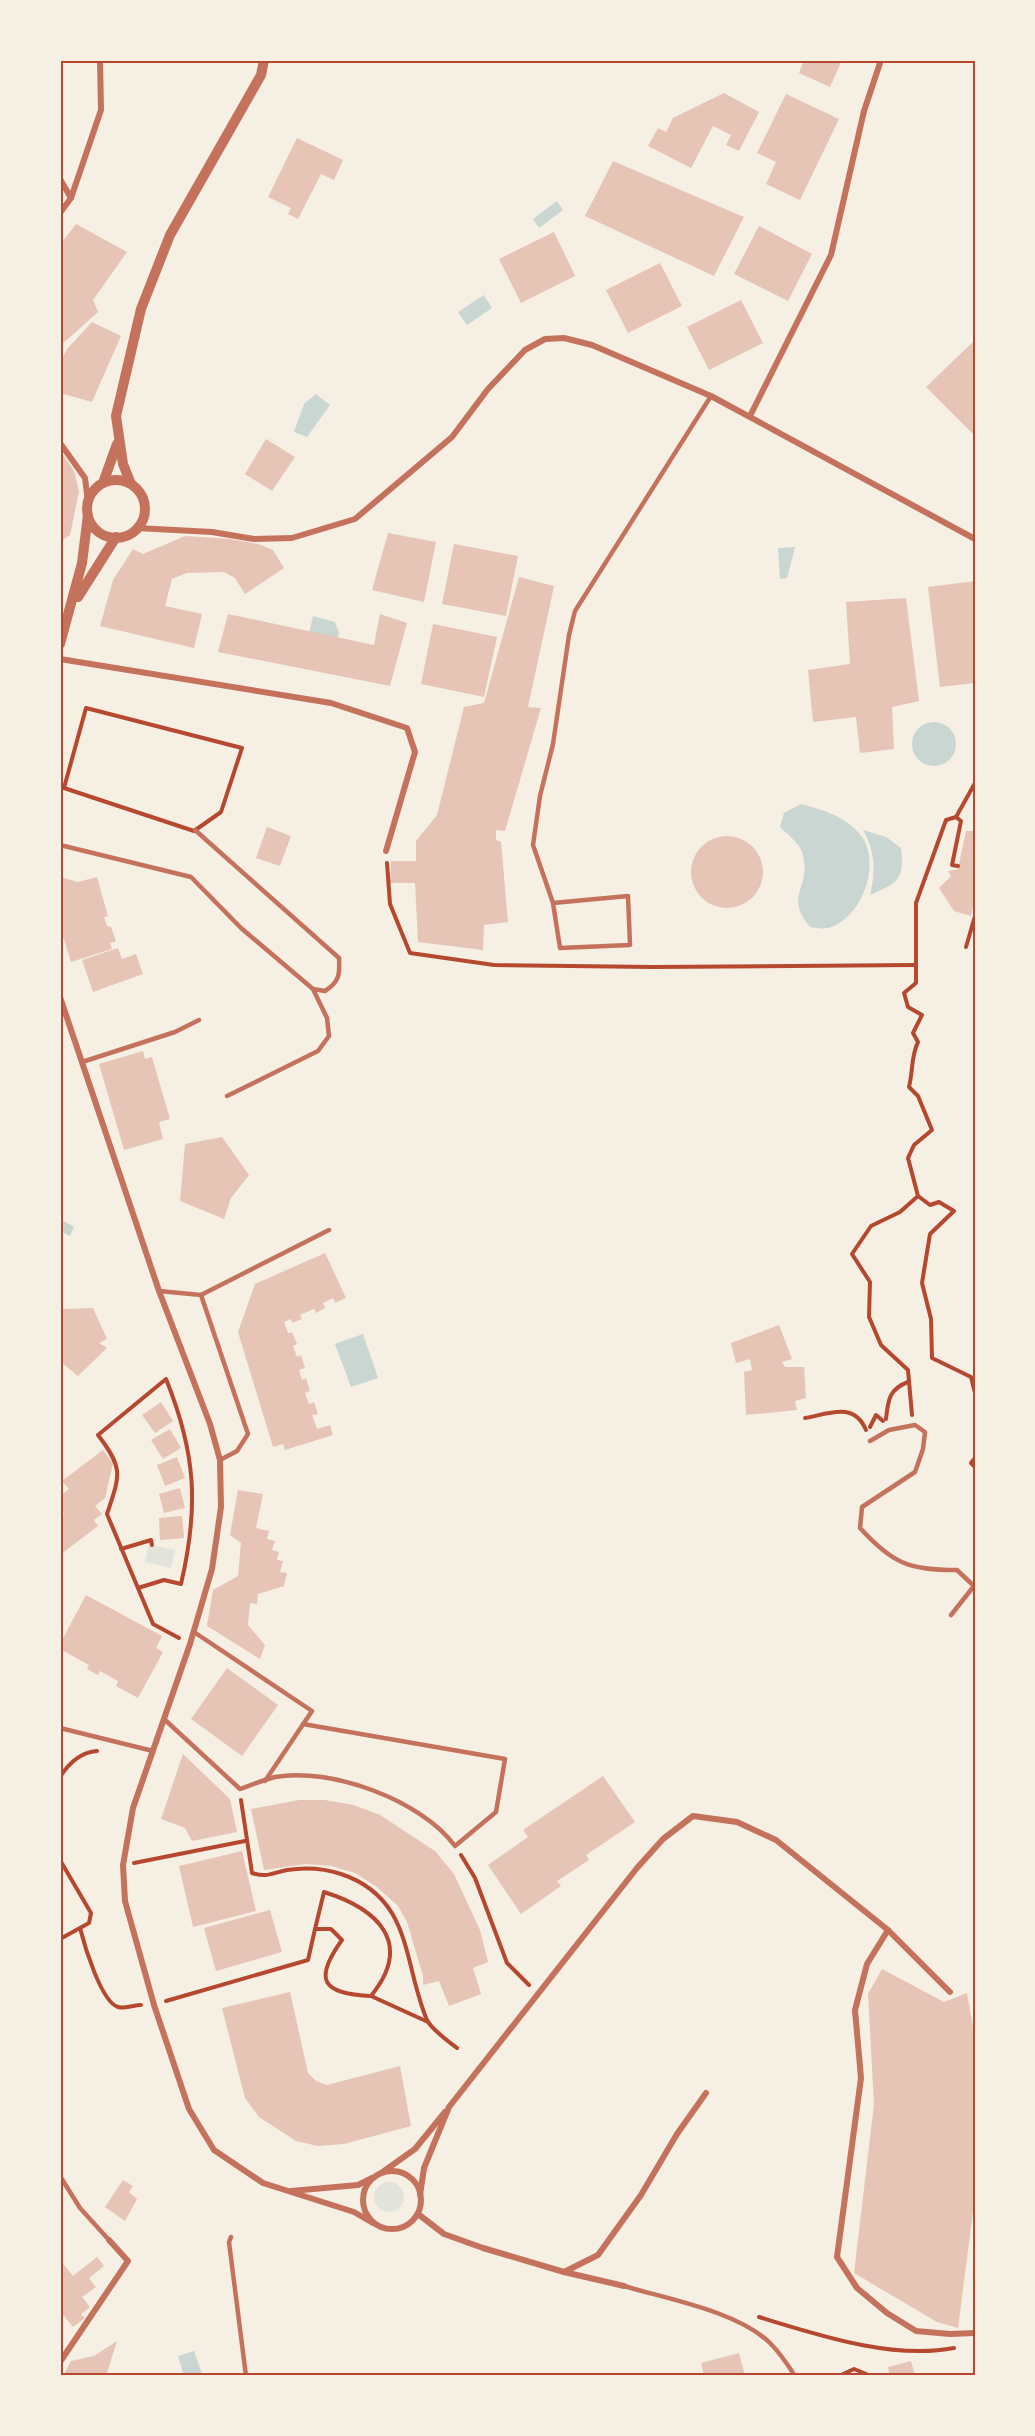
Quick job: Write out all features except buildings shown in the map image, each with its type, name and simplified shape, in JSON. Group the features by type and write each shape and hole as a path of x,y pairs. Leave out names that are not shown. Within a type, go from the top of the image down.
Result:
{"street":[{"path":"60,213 71,198 101,110 99,60"},
{"path":"88,515 98,531 116,537 131,533 142,521 144,503 141,495 131,484 118,441 117,416 145,298 170,235 261,75 264,60"},
{"path":"750,416 831,255 864,111 881,60"},
{"path":"60,179 71,198"},
{"path":"137,528 212,532 254,539 292,538 355,519 407,477 452,436 488,389 525,350 545,339 564,338 592,345 711,396 975,539"},
{"path":"103,483 118,441"},
{"path":"60,443 85,478 88,502 82,563 60,644"},
{"path":"88,502 96,488 103,483 113,480 131,484"},
{"path":"71,610 116,537"},
{"path":"60,658 331,704 407,728 415,752 386,851"},
{"path":"60,997 159,1291 210,1424 220,1460 221,1507 212,1569 194,1632 134,1808 123,1865 125,1901 154,2005 189,2109 214,2150 263,2183 354,2212 387,2229 396,2229 409,2224 418,2214 424,2168 449,2107"},
{"path":"287,2191 358,2185 415,2149 637,1868 663,1839 693,1816 737,1822 776,1840 888,1930 950,1992"},
{"path":"888,1930 867,1964 855,2010 861,2078 837,2258 857,2288 887,2313 916,2331 950,2334 975,2333"},
{"path":"564,2272 598,2255 641,2194 676,2134 706,2093"},
{"path":"381,2172 391,2170 409,2176 419,2188 420,2195"},
{"path":"373,2223 366,2215 362,2202 364,2189 374,2177"},
{"path":"418,2214 444,2234 564,2272 624,2286"},
{"path":"60,2362 128,2261 109,2240"}],"lane":[{"path":"553,903 628,896 630,945 560,948 553,903 533,845 540,796 554,744 568,635 575,611 711,396"},
{"path":"195,830 339,958 340,975 335,985 325,992 313,989"},
{"path":"60,845 191,877 241,928 313,989 327,1018 328,1027 328,1036 318,1051 227,1096"},
{"path":"82,1062 175,1032 199,1020"},
{"path":"159,1291 201,1295 328,1230"},
{"path":"201,1295 248,1434 237,1451 220,1460"},
{"path":"870,1441 888,1430 915,1425 925,1432 923,1449 915,1472 862,1507 860,1528 873,1542 902,1563 923,1570 957,1570 974,1586 951,1615"},
{"path":"194,1632 312,1711 265,1781"},
{"path":"164,1719 240,1789 276,1777 311,1776 352,1784 384,1796 420,1814 448,1836 455,1846 495,1812 505,1759 303,1724"},
{"path":"60,1728 153,1751"},
{"path":"60,2176 80,2208 109,2240"},
{"path":"231,2237 229,2242 246,2376"},
{"path":"624,2286 722,2316 747,2327 769,2343 795,2376"}],"path":[{"path":"86,708 242,748 221,812 195,830 64,789 86,708"},
{"path":"975,783 956,817 946,820 915,903 915,983 904,993 908,1007 922,1015 913,1034 918,1042 913,1053 913,1072 909,1087 918,1096 932,1130 914,1145 908,1158 918,1196 930,1205 939,1202 954,1211 930,1234 922,1282 932,1319 932,1358 971,1377 975,1393"},
{"path":"956,817 961,821 952,865 958,866"},
{"path":"386,851 390,904 410,953 494,964 652,967 914,965"},
{"path":"966,947 975,916"},
{"path":"915,1425 909,1402 911,1386 908,1382 908,1370 881,1345 869,1317 870,1282 852,1254 871,1227 900,1212 918,1196"},
{"path":"138,1588 164,1580 181,1584 190,1536 194,1486 186,1438 166,1379 98,1435 115,1457 118,1468 117,1483 107,1514 153,1624 190,1644"},
{"path":"805,1418 828,1412 854,1413 862,1421 867,1433 876,1415 885,1423 888,1398 900,1385 908,1382"},
{"path":"975,1458 971,1463 975,1467"},
{"path":"975,1534 975,1548"},
{"path":"121,1549 151,1540 152,1545"},
{"path":"60,1777 66,1767 80,1755 101,1751"},
{"path":"240,1789 245,1841 252,1873 265,1877 286,1870 314,1867 342,1874 367,1886 392,1910 406,1941 428,2022"},
{"path":"123,1865 245,1841"},
{"path":"455,1846 475,1878 507,1963 538,1994"},
{"path":"60,1860 91,1913 89,1923 60,1939"},
{"path":"80,1928 90,1965 113,2004 120,2008 130,2005 154,2005 308,1960 324,1892 351,1901 374,1916 387,1936 391,1959 384,1980 371,1996"},
{"path":"315,1929 332,1929 342,1940 325,1965 325,1978 332,1988 349,1995 371,1996 428,2022 457,2049"},
{"path":"756,2317 882,2348 929,2353"},
{"path":"838,2376 854,2368 872,2376"}],"shaded area":[{"path":"557,201 563,210 539,228 533,219"},
{"path":"484,295 492,308 467,325 458,312"},
{"path":"316,394 330,405 307,437 294,432 304,404"},
{"path":"795,547 787,578 780,579 778,548"},
{"path":"313,616 335,622 339,633 336,645 308,638"},
{"path":"934,722 949,729 956,744 949,759 934,766 919,759 912,744 919,729"},
{"path":"801,804 832,814 852,826 866,844 869,857 866,887 860,901 851,913 828,928 810,927 802,916 799,898 804,874 802,852 796,842 780,827 784,813"},
{"path":"863,830 886,837 901,848 902,867 897,879 870,895 873,861 870,845"},
{"path":"60,1219 74,1227 70,1236 60,1231"},
{"path":"363,1334 378,1378 351,1387 335,1344"},
{"path":"149,1544 175,1550 171,1568 145,1562"},
{"path":"389,2182 395,2183 403,2191 403,2203 395,2211 389,2212 383,2211 375,2203 374,2197 375,2191 383,2183"},
{"path":"194,2351 203,2376 184,2376 178,2356"}]}
